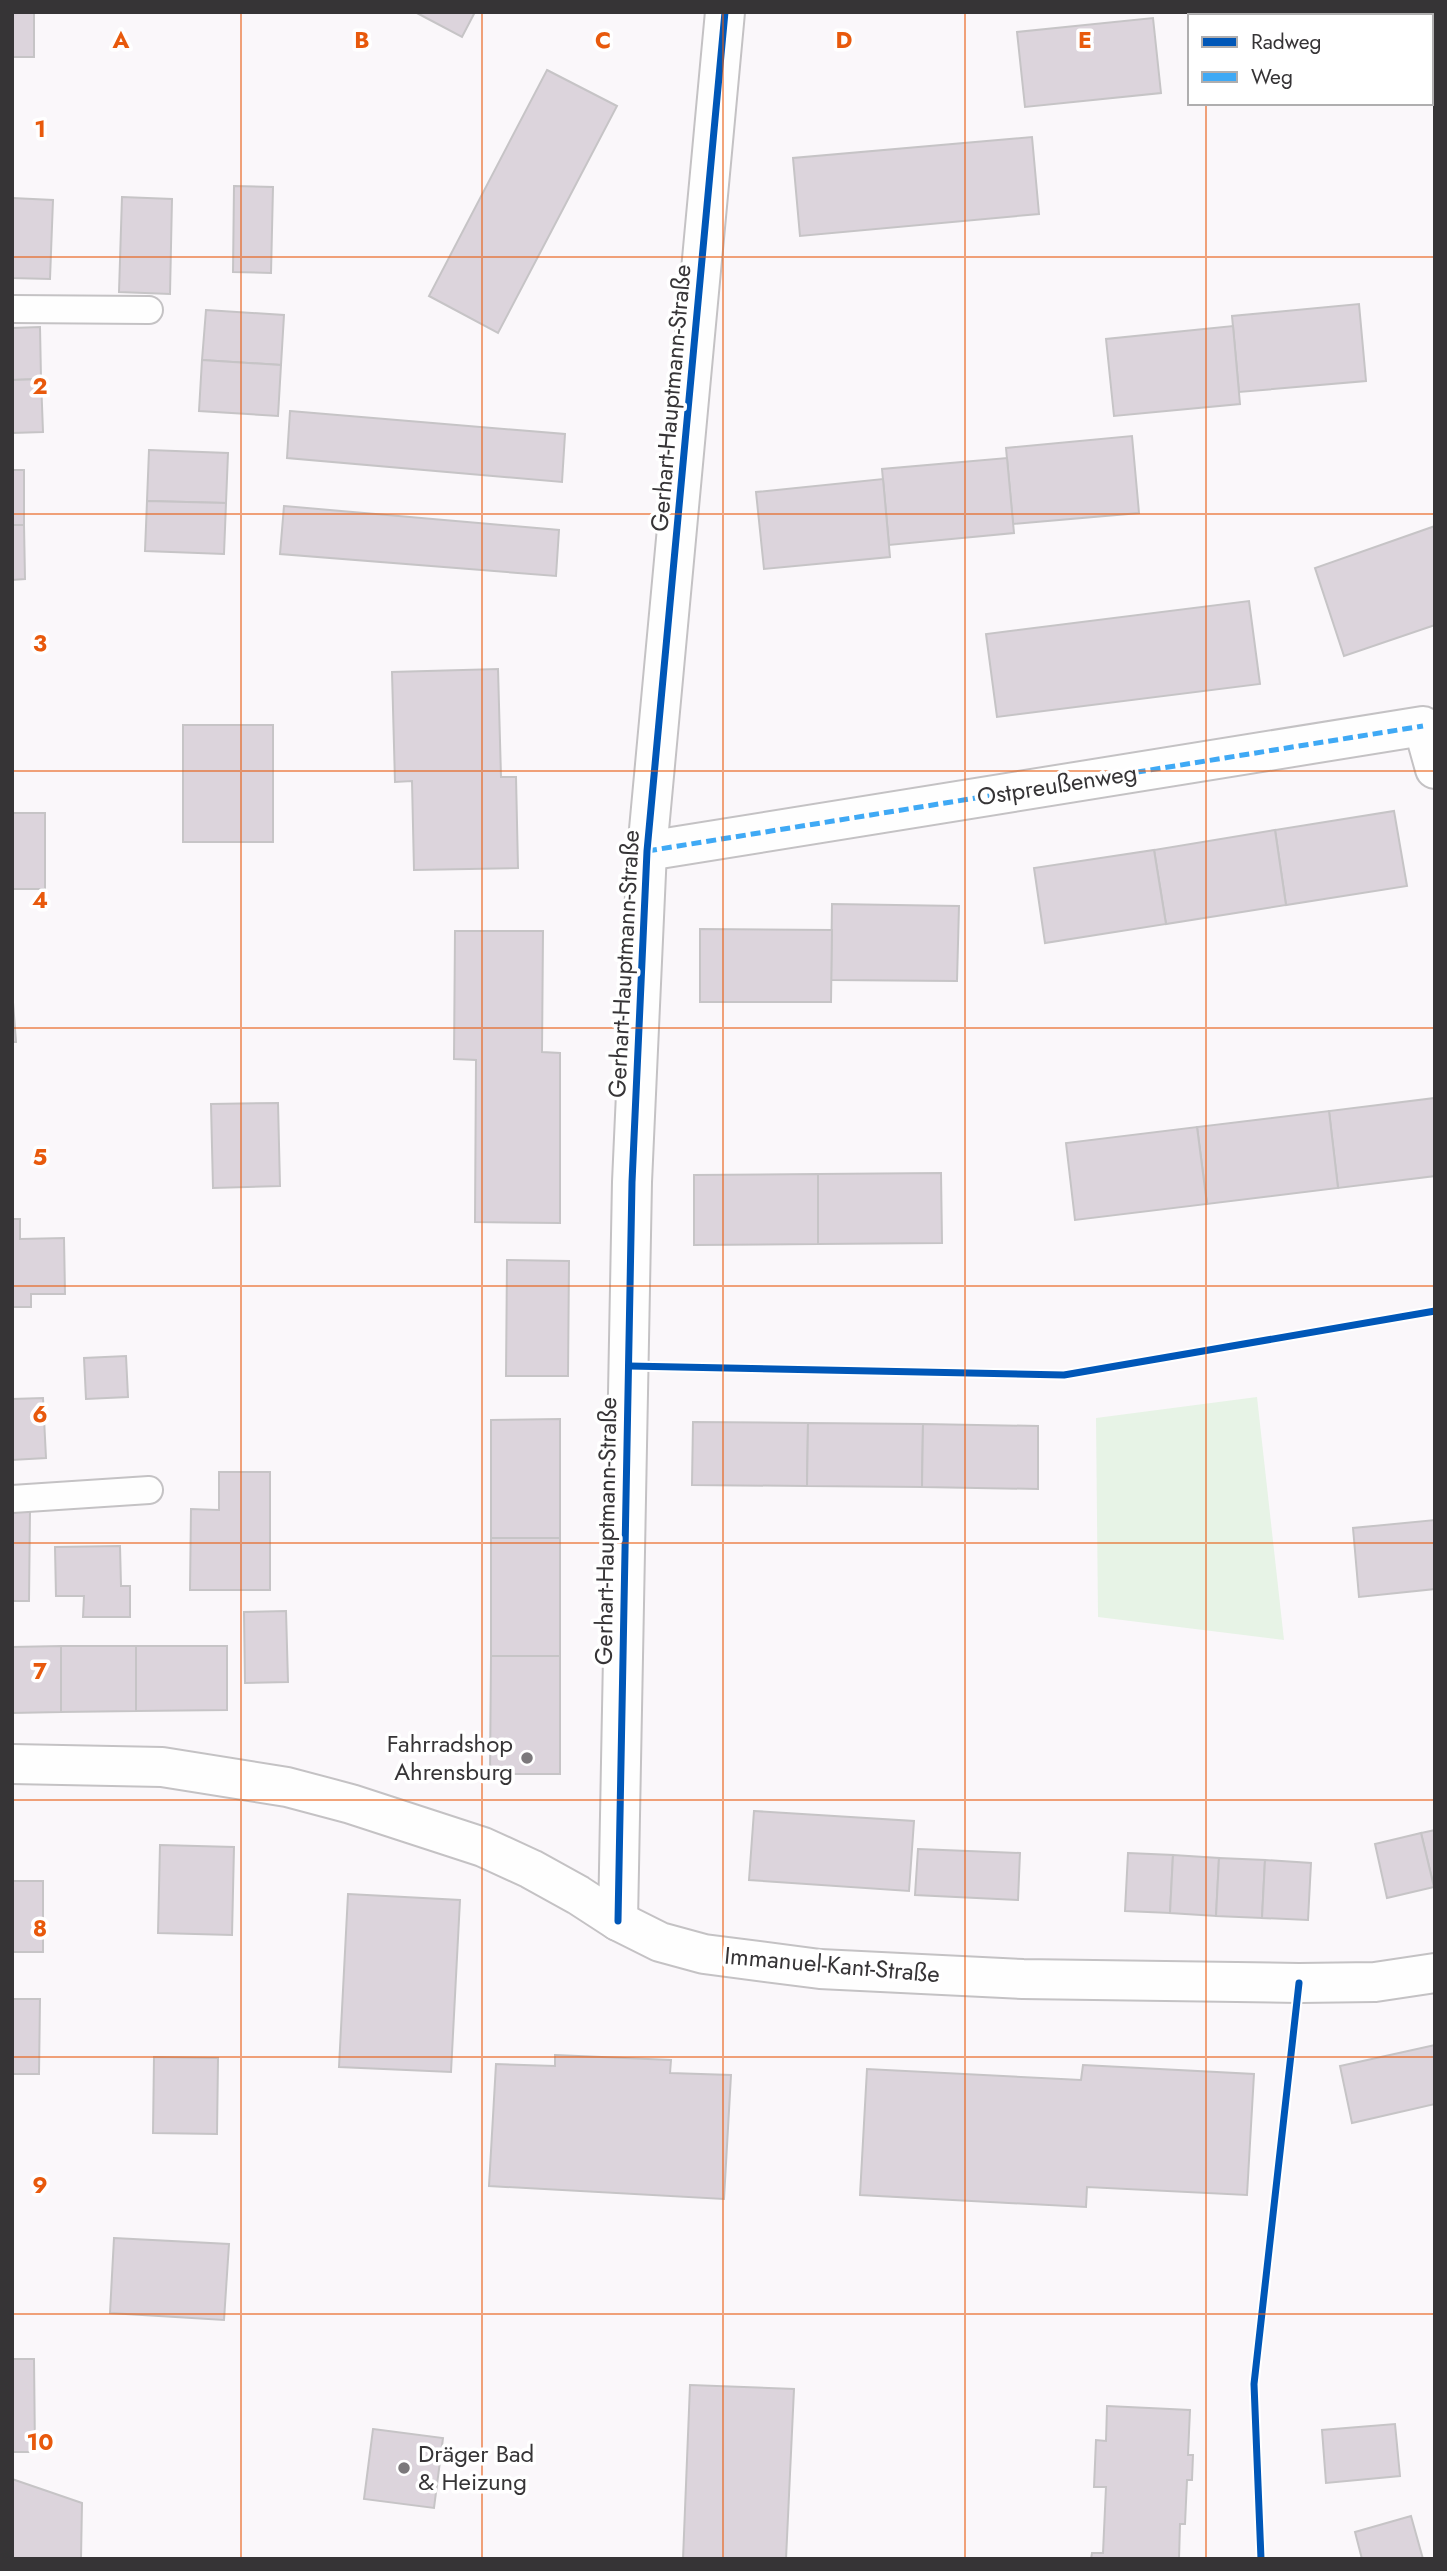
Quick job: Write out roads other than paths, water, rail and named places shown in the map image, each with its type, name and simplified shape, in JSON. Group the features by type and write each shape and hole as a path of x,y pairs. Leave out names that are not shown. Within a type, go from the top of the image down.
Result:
{"street":[{"name":"Gerhart-Hauptmann-Straße","path":"618,1921 632,1182 647,851 725,12"},
{"name":"Ostpreußenweg","path":"647,851 1423,726 1435,769"},
{"name":"Immanuel-Kant-Straße","path":"12,1764 162,1767 287,1787 351,1804 483,1847 531,1869 618,1921 660,1942 704,1954 820,1969 1023,1979 1375,1982 1435,1973"}],"lane":[{"path":"12,309 149,310"},
{"path":"12,1499 149,1490"}],"place":[{"name":"Fahrradshop Ahrensburg","path":"527,1758"},
{"name":"Dräger Bad & Heizung","path":"404,2468"}]}
